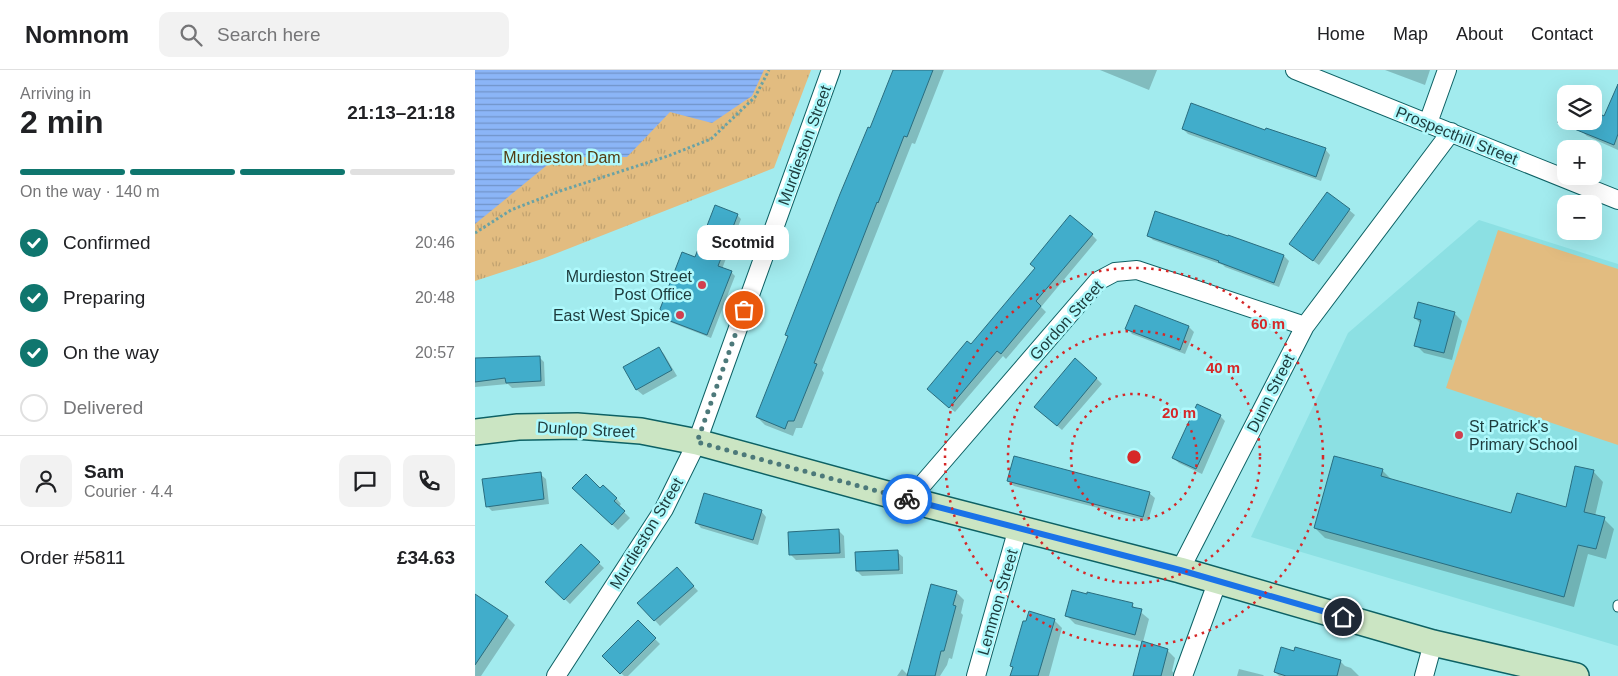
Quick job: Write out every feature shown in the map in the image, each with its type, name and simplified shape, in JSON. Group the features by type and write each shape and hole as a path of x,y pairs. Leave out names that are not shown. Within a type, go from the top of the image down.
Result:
{"main road":[{"name":"Dunlop Street","path":"475,432 518,427 577,426 641,431 697,442 909,500 1218,580 1433,643 1576,676"}],"street":[{"name":"Murdieston Street","path":"555,676 664,509 697,442 831,70"},
{"name":"Prospecthill Street","path":"1295,70 1618,200"},
{"path":"1428,123 1447,70"},
{"name":"Dunn Street","path":"1180,570 1305,326 1451,132"},
{"name":"Gordon Street","path":"909,500 1098,281 1115,272 1137,270 1305,326"},
{"name":"Lemmon Street","path":"975,676 1018,528"},
{"path":"1183,676 1218,580"},
{"path":"1424,676 1433,643"}],"path":[{"path":"475,233 511,210 560,191 668,156 711,139 755,98 769,70"}],"shaded area":[{"path":"475,70 764,70 752,96 712,123 670,112 627,157 557,157 475,224"},
{"name":"St Patrick's Primary School","path":"1479,220 1618,264 1618,646 1251,537 1348,333"}],"green space":[{"name":"Murdieston Dam","path":"475,70 811,70 774,168 542,259 475,281"},
{"path":"1498,230 1618,269 1618,445 1446,388"}],"building":[{"path":"893,70 933,70 907,137 904,136 877,202 814,363 817,364 794,421 788,421 785,429 756,417 788,336 785,335 840,194 868,127 870,128"},
{"path":"1618,84 1618,134 1614,145 1577,130 1602,130 1602,115 1604,116"},
{"path":"1191,103 1265,130 1266,128 1326,148 1316,177 1182,129"},
{"path":"1327,192 1350,209 1313,261 1289,244"},
{"path":"715,205 738,214 718,266 732,271 707,335 665,319 660,309 682,252 695,257"},
{"path":"1155,211 1284,255 1274,283 1219,261 1147,236"},
{"path":"1070,215 1093,234 1036,301 1041,306 1001,354 997,351 949,408 927,389 967,341 971,344 1035,268 1030,264"},
{"path":"1418,302 1455,312 1444,353 1414,346 1421,320 1414,318"},
{"path":"1135,305 1189,326 1180,350 1125,329"},
{"path":"659,347 672,370 636,390 623,367"},
{"path":"540,356 541,381 506,383 505,378 475,382 475,358"},
{"path":"1075,358 1097,378 1057,426 1034,407"},
{"path":"1197,404 1221,415 1196,469 1172,458"},
{"path":"1014,456 1150,492 1143,517 1007,481"},
{"path":"1334,456 1383,469 1381,476 1511,513 1517,493 1566,507 1575,466 1594,470 1584,512 1605,517 1596,549 1578,545 1564,597 1314,528"},
{"path":"541,472 544,499 486,507 482,479"},
{"path":"586,474 600,488 603,485 617,498 614,501 625,511 612,525 572,488"},
{"path":"704,493 762,510 753,540 695,523"},
{"path":"839,529 840,553 789,555 788,532"},
{"path":"581,544 600,562 564,600 545,582"},
{"path":"898,550 899,570 856,571 855,552"},
{"path":"677,567 694,586 654,621 637,603"},
{"path":"931,584 957,591 953,605 956,606 935,676 907,676"},
{"path":"1072,590 1133,603 1132,607 1142,609 1135,635 1065,616"},
{"path":"475,594 508,616 475,665"},
{"path":"1029,611 1055,619 1038,676 1010,676 1013,667 1010,666 1023,621 1026,621"},
{"path":"638,620 656,638 620,674 602,656"},
{"path":"1142,641 1168,649 1161,676 1133,676"},
{"path":"1281,647 1294,651 1295,647 1341,660 1337,676 1286,676 1274,672"}],"way so far":[{"path":"744,310 697,442 907,499"}],"place":[{"name":"Murdieston Street Post Office","path":"702,285"},
{"name":"Scotmid","path":"744,310"},
{"name":"East West Spice","path":"680,315"},
{"name":"St Patrick's Primary School","path":"1459,435"}],"route":[{"path":"907,499 1218,580 1343,617"}]}
